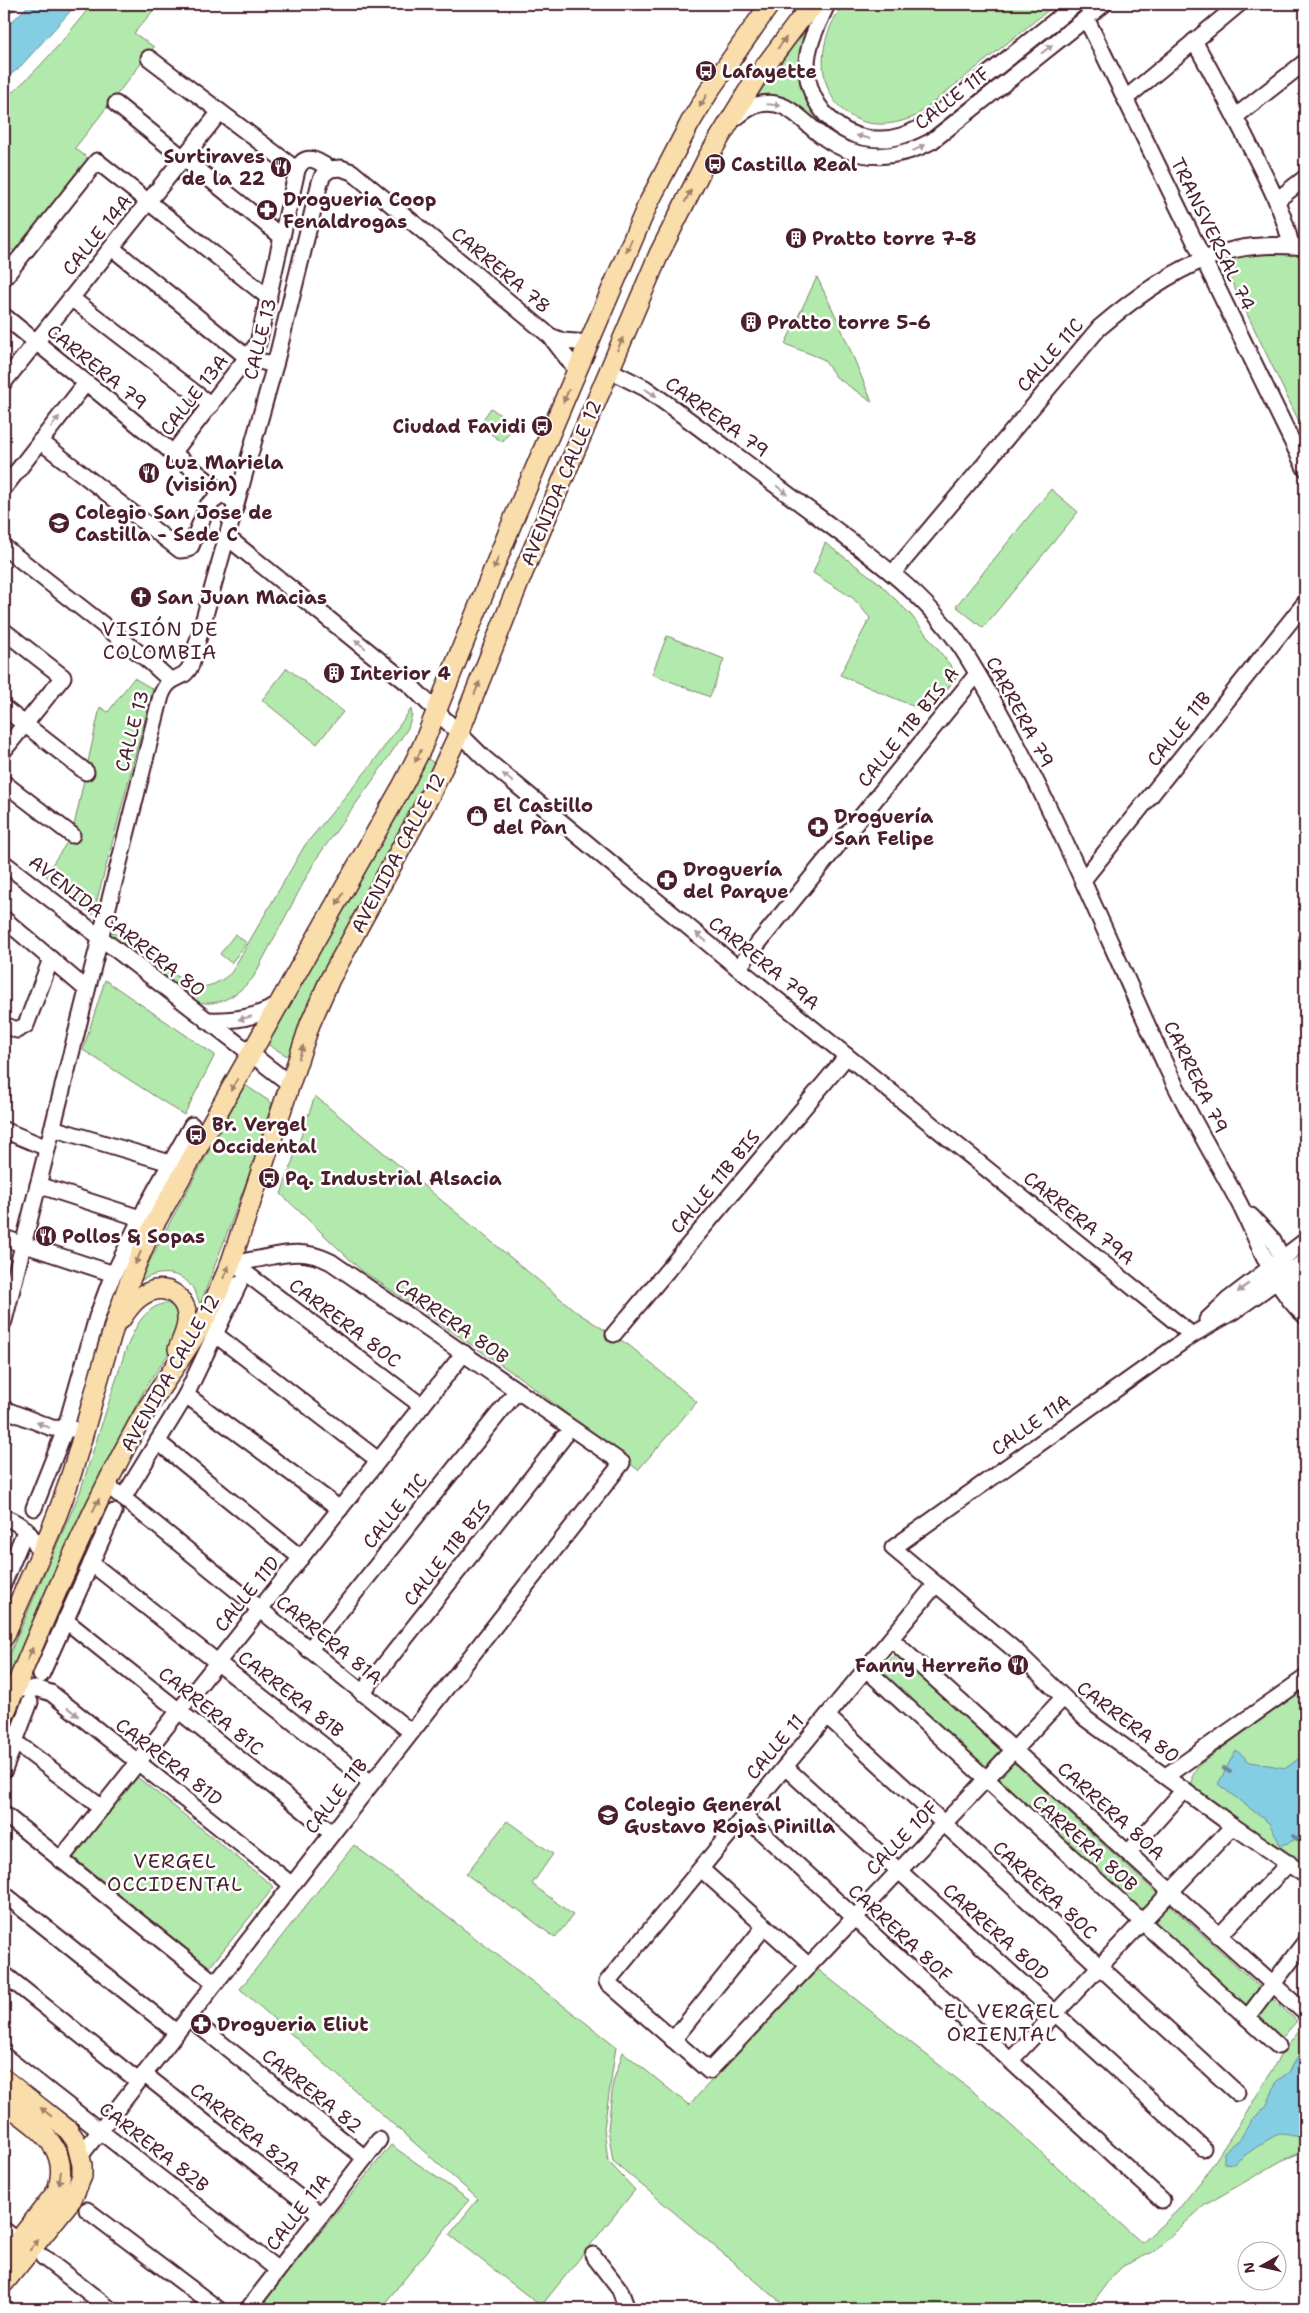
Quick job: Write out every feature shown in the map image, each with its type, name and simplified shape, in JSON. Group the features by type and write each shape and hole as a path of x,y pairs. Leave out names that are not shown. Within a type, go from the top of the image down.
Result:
{"main road":[{"name":"AVENIDA CALLE 12","path":"4,1637 67,1487 130,1279 148,1237 384,823 422,747 514,518 642,218 690,123 743,40 770,4"},
{"name":"AVENIDA CALLE 12","path":"4,1715 74,1551 106,1484 138,1425 202,1324 216,1298 231,1262 310,1024 330,979 430,795 459,733 522,575 609,370 685,201 708,157 770,58 815,4"},
{"path":"114,1329 134,1302 149,1292 159,1289 176,1294 182,1302 187,1320 185,1333 165,1380"},
{"path":"4,2079 68,2130 76,2141 81,2154 82,2176 74,2194 4,2283"},
{"path":"4,2102 50,2140 58,2152 61,2165 61,2180 57,2191 11,2236 4,2259"}],"street":[{"name":"CALLE 11F","path":"827,4 809,47 806,65 808,82 815,99 835,124 848,132 878,140 909,134 922,126 1076,4"},
{"name":"CALLE 11F","path":"730,122 756,105 770,103 794,111 824,138 844,150 861,155 880,157 915,150 932,141 1104,4"},
{"path":"1125,99 1239,4"},
{"name":"TRANSVERSAL 74","path":"1086,18 1305,468"},
{"path":"1194,41 1235,116 1298,247"},
{"path":"150,58 297,170 300,162 307,159 319,161 330,170"},
{"path":"1235,116 1305,62"},
{"path":"116,104 282,237"},
{"name":"CALLE 14A","path":"4,382 220,112"},
{"path":"4,278 97,162 269,298"},
{"name":"CARRERA 78","path":"330,170 341,168 352,172 550,336 577,371"},
{"name":"CALLE 13A","path":"173,454 258,343 297,170"},
{"name":"CALLE 13","path":"4,1321 161,696 170,680 185,674 191,665 275,366 320,182 330,170"},
{"path":"1277,200 1305,178"},
{"name":"CALLE 11C","path":"893,573 1099,328 1147,291 1203,259 1238,249 1273,245 1298,247"},
{"path":"112,248 248,358 275,366"},
{"path":"71,298 211,405"},
{"name":"CARRERA 79","path":"4,316 236,504"},
{"name":"CARRERA 78","path":"550,336 568,342 589,343"},
{"name":"CARRERA 79","path":"609,370 644,388 670,406 893,573 932,610 947,629 977,674 1056,822 1178,1090 1238,1202 1280,1270 1305,1301"},
{"path":"4,488 86,383"},
{"path":"40,441 180,550 188,549 191,546 208,505 223,494"},
{"name":"CARRERA 79A","path":"227,537 410,685 484,758 738,968 1192,1335"},
{"path":"4,547 149,661 170,680"},
{"name":"CALLE 11B","path":"1083,880 1305,603"},
{"path":"4,631 63,677 4,750"},
{"name":"CALLE 11B BIS A","path":"738,968 977,674"},
{"path":"4,708 86,772"},
{"path":"4,783 72,835"},
{"name":"AVENIDA CARRERA 80","path":"4,863 290,1084"},
{"path":"4,919 87,990"},
{"path":"4,1025 17,1030 22,1029 26,1025 51,959"},
{"name":"AVENIDA CARRERA 80","path":"206,1020 235,1021 265,1012 281,1003"},
{"name":"CALLE 11B BIS","path":"614,1334 847,1056"},
{"path":"34,1508 65,1430 98,1317 114,1274 140,1218 192,1125"},
{"path":"52,1128 170,1163"},
{"path":"4,1130 47,1148"},
{"path":"38,1184 140,1218"},
{"path":"4,1238 22,1246 114,1274"},
{"name":"CALLE 11A","path":"1280,1270 1305,1241"},
{"name":"CARRERA 80B","path":"243,1272 291,1252 317,1255 331,1262 622,1463"},
{"name":"CALLE 11A","path":"893,1548 1192,1335 1228,1300 1280,1270 1305,1261"},
{"name":"CARRERA 79","path":"1280,1270 1288,1300 1305,1316"},
{"path":"123,1498 186,1395 216,1335 243,1272"},
{"name":"CARRERA 80C","path":"243,1272 422,1406"},
{"path":"216,1335 378,1460"},
{"name":"CALLE 11D","path":"60,1860 464,1353"},
{"path":"186,1395 340,1509"},
{"name":"CALLE 11C","path":"309,1650 512,1397"},
{"path":"4,1408 52,1428 65,1430 84,1427"},
{"name":"CALLE 11B BIS","path":"362,1692 563,1438"},
{"path":"158,1442 301,1558"},
{"name":"CALLE 11B","path":"81,2154 622,1463"},
{"name":"CARRERA 81A","path":"106,1484 411,1732"},
{"path":"41,1675 114,1512"},
{"path":"4,1517 26,1529 36,1542 39,1553"},
{"path":"4,1582 26,1529"},
{"name":"CARRERA 80","path":"893,1548 1016,1651 1086,1719 1233,1826 1305,1875"},
{"name":"CARRERA 81B","path":"91,1563 371,1783"},
{"name":"CALLE 11","path":"673,2040 607,1982 936,1584"},
{"name":"CARRERA 81C","path":"66,1620 332,1833"},
{"name":"CARRERA 80A","path":"891,1639 1305,2013"},
{"name":"CARRERA 80B","path":"866,1669 1278,2046"},
{"path":"1166,1776 1305,1678"},
{"name":"CARRERA 81D","path":"14,1689 39,1689 50,1693 292,1885"},
{"name":"CALLE 10F","path":"673,2040 709,2071 1063,1698"},
{"path":"4,1770 30,1702"},
{"name":"CARRERA 80C","path":"827,1716 1237,2094"},
{"path":"14,1741 102,1808"},
{"name":"CARRERA 80D","path":"785,1767 1203,2148"},
{"path":"1128,1853 1184,1790"},
{"path":"4,1814 215,1983"},
{"name":"CARRERA 80F","path":"744,1816 1162,2200"},
{"path":"1010,2061 1233,1826"},
{"path":"1219,1936 1289,1863"},
{"path":"701,1869 809,1966"},
{"path":"4,1894 176,2032"},
{"path":"673,2040 765,1926"},
{"path":"1247,2018 1305,1942"},
{"name":"CARRERA 82A","path":"4,1974 321,2215"},
{"name":"CARRERA 82","path":"188,2017 365,2158"},
{"name":"CARRERA 82B","path":"4,2056 278,2270"},
{"name":"CALLE 11A","path":"248,2309 379,2140"},
{"path":"87,2210 218,2309"},
{"path":"593,2255 620,2290 628,2309"},
{"path":"43,2257 110,2309"}],"green space":[{"path":"4,4 19,4 4,19"},
{"path":"92,4 158,5 134,33 154,47 75,148 90,160 17,254 4,244 4,99 40,66"},
{"path":"844,4 1056,4 916,116 888,124 864,122 845,112 832,96 824,75 824,52 830,28"},
{"path":"1082,4 1089,4 935,127 912,142 894,150 871,151 854,147 832,135 802,109 788,100 756,97 810,24 815,108 887,145"},
{"path":"1240,254 1305,254 1305,434 1224,266"},
{"path":"817,277 839,323 872,402 836,377 823,359 785,344"},
{"path":"491,408 515,426 502,442 479,425"},
{"path":"1051,489 1078,512 983,628 956,606"},
{"path":"825,543 877,581 911,615 958,675 929,713 840,675 870,618 853,598 813,573"},
{"path":"667,636 724,659 710,697 652,674"},
{"path":"287,668 343,712 317,744 262,700"},
{"path":"134,678 153,689 93,915 45,875 72,835 100,707 108,712"},
{"path":"411,709 412,715 408,728 316,859 253,978 238,992 222,1001 214,1003 205,1003 185,998 109,940 110,930 190,985 207,986 217,983 226,977 231,973 305,845 372,764"},
{"path":"423,756 436,764 400,835 322,973 289,1057 267,1044"},
{"path":"235,934 247,943 231,963 220,954"},
{"path":"105,980 215,1055 184,1115 83,1050"},
{"path":"245,1085 272,1103 249,1175 200,1305 193,1289 187,1281 180,1277 159,1274 139,1282"},
{"path":"315,1096 578,1313 630,1346 697,1402 638,1470 525,1381 361,1270 281,1194"},
{"path":"166,1303 174,1306 177,1316 179,1329 176,1340 146,1387 124,1430 54,1578 4,1690 4,1667 80,1492 128,1344 145,1315"},
{"path":"895,1654 1297,2021 1281,2039 879,1672"},
{"path":"1305,1688 1305,1866 1192,1787 1192,1777 1199,1765"},
{"path":"136,1776 274,1887 209,1968 72,1856"},
{"path":"507,1821 553,1854 532,1884 573,1915 555,1938 516,1908 515,1910 466,1874"},
{"path":"354,1845 616,2046 604,2128 608,2161 635,2190 541,2306 449,2235 478,2199 240,1989"},
{"path":"816,1968 975,2093 1142,2243 1177,2211 1205,2176 1247,2112 1283,2051 1305,2024 1305,2151 1281,2161 1205,2205 1153,2252 1123,2266 1109,2280 1094,2301 1091,2309 789,2309 613,2161 608,2129 613,2082 623,2052 689,2105"},
{"path":"391,2145 469,2200 380,2309 270,2309 263,2303"}],"water":[{"path":"30,4 77,4 19,68 4,80 4,29"},
{"path":"1236,1750 1250,1762 1286,1768 1305,1754 1305,1835 1281,1846 1269,1823 1218,1784"},
{"path":"1305,2043 1305,2131 1300,2137 1277,2135 1234,2164 1224,2163 1224,2152 1240,2139 1251,2121 1267,2105 1277,2081 1290,2071"}],"waterway":[{"path":"1223,1768 1230,1772"},
{"path":"1293,1836 1305,1845"}],"place":[{"name":"Lafayette","path":"706,71"},
{"name":"Castilla Real","path":"715,164"},
{"name":"Surtiraves de la 22","path":"281,167"},
{"name":"Drogueria Coop Fenaldrogas","path":"267,210"},
{"name":"Pratto torre 7-8","path":"796,238"},
{"name":"Pratto torre 5-6","path":"751,322"},
{"name":"Ciudad Favidi","path":"542,426"},
{"name":"Luz Mariela (visión)","path":"149,473"},
{"name":"Colegio San Jose de Castilla - Sede C","path":"59,523"},
{"name":"San Juan Macias","path":"141,597"},
{"name":"Interior 4","path":"334,673"},
{"name":"El Castillo del Pan","path":"477,816"},
{"name":"Droguería San Felipe","path":"818,827"},
{"name":"Droguería del Parque","path":"667,880"},
{"name":"Br. Vergel Occidental","path":"196,1135"},
{"name":"Pq. Industrial Alsacia","path":"269,1178"},
{"name":"Pollos & Sopas","path":"46,1236"},
{"name":"Fanny Herreño","path":"1018,1665"},
{"name":"Colegio General Gustavo Rojas Pinilla","path":"608,1815"},
{"name":"Drogueria Eliut","path":"201,2024"}],"district":[{"name":"VISIÓN DE COLOMBIA","path":"160,640"},
{"name":"VERGEL OCCIDENTAL","path":"175,1872"},
{"name":"EL VERGEL ORIENTAL","path":"1002,2022"}]}
